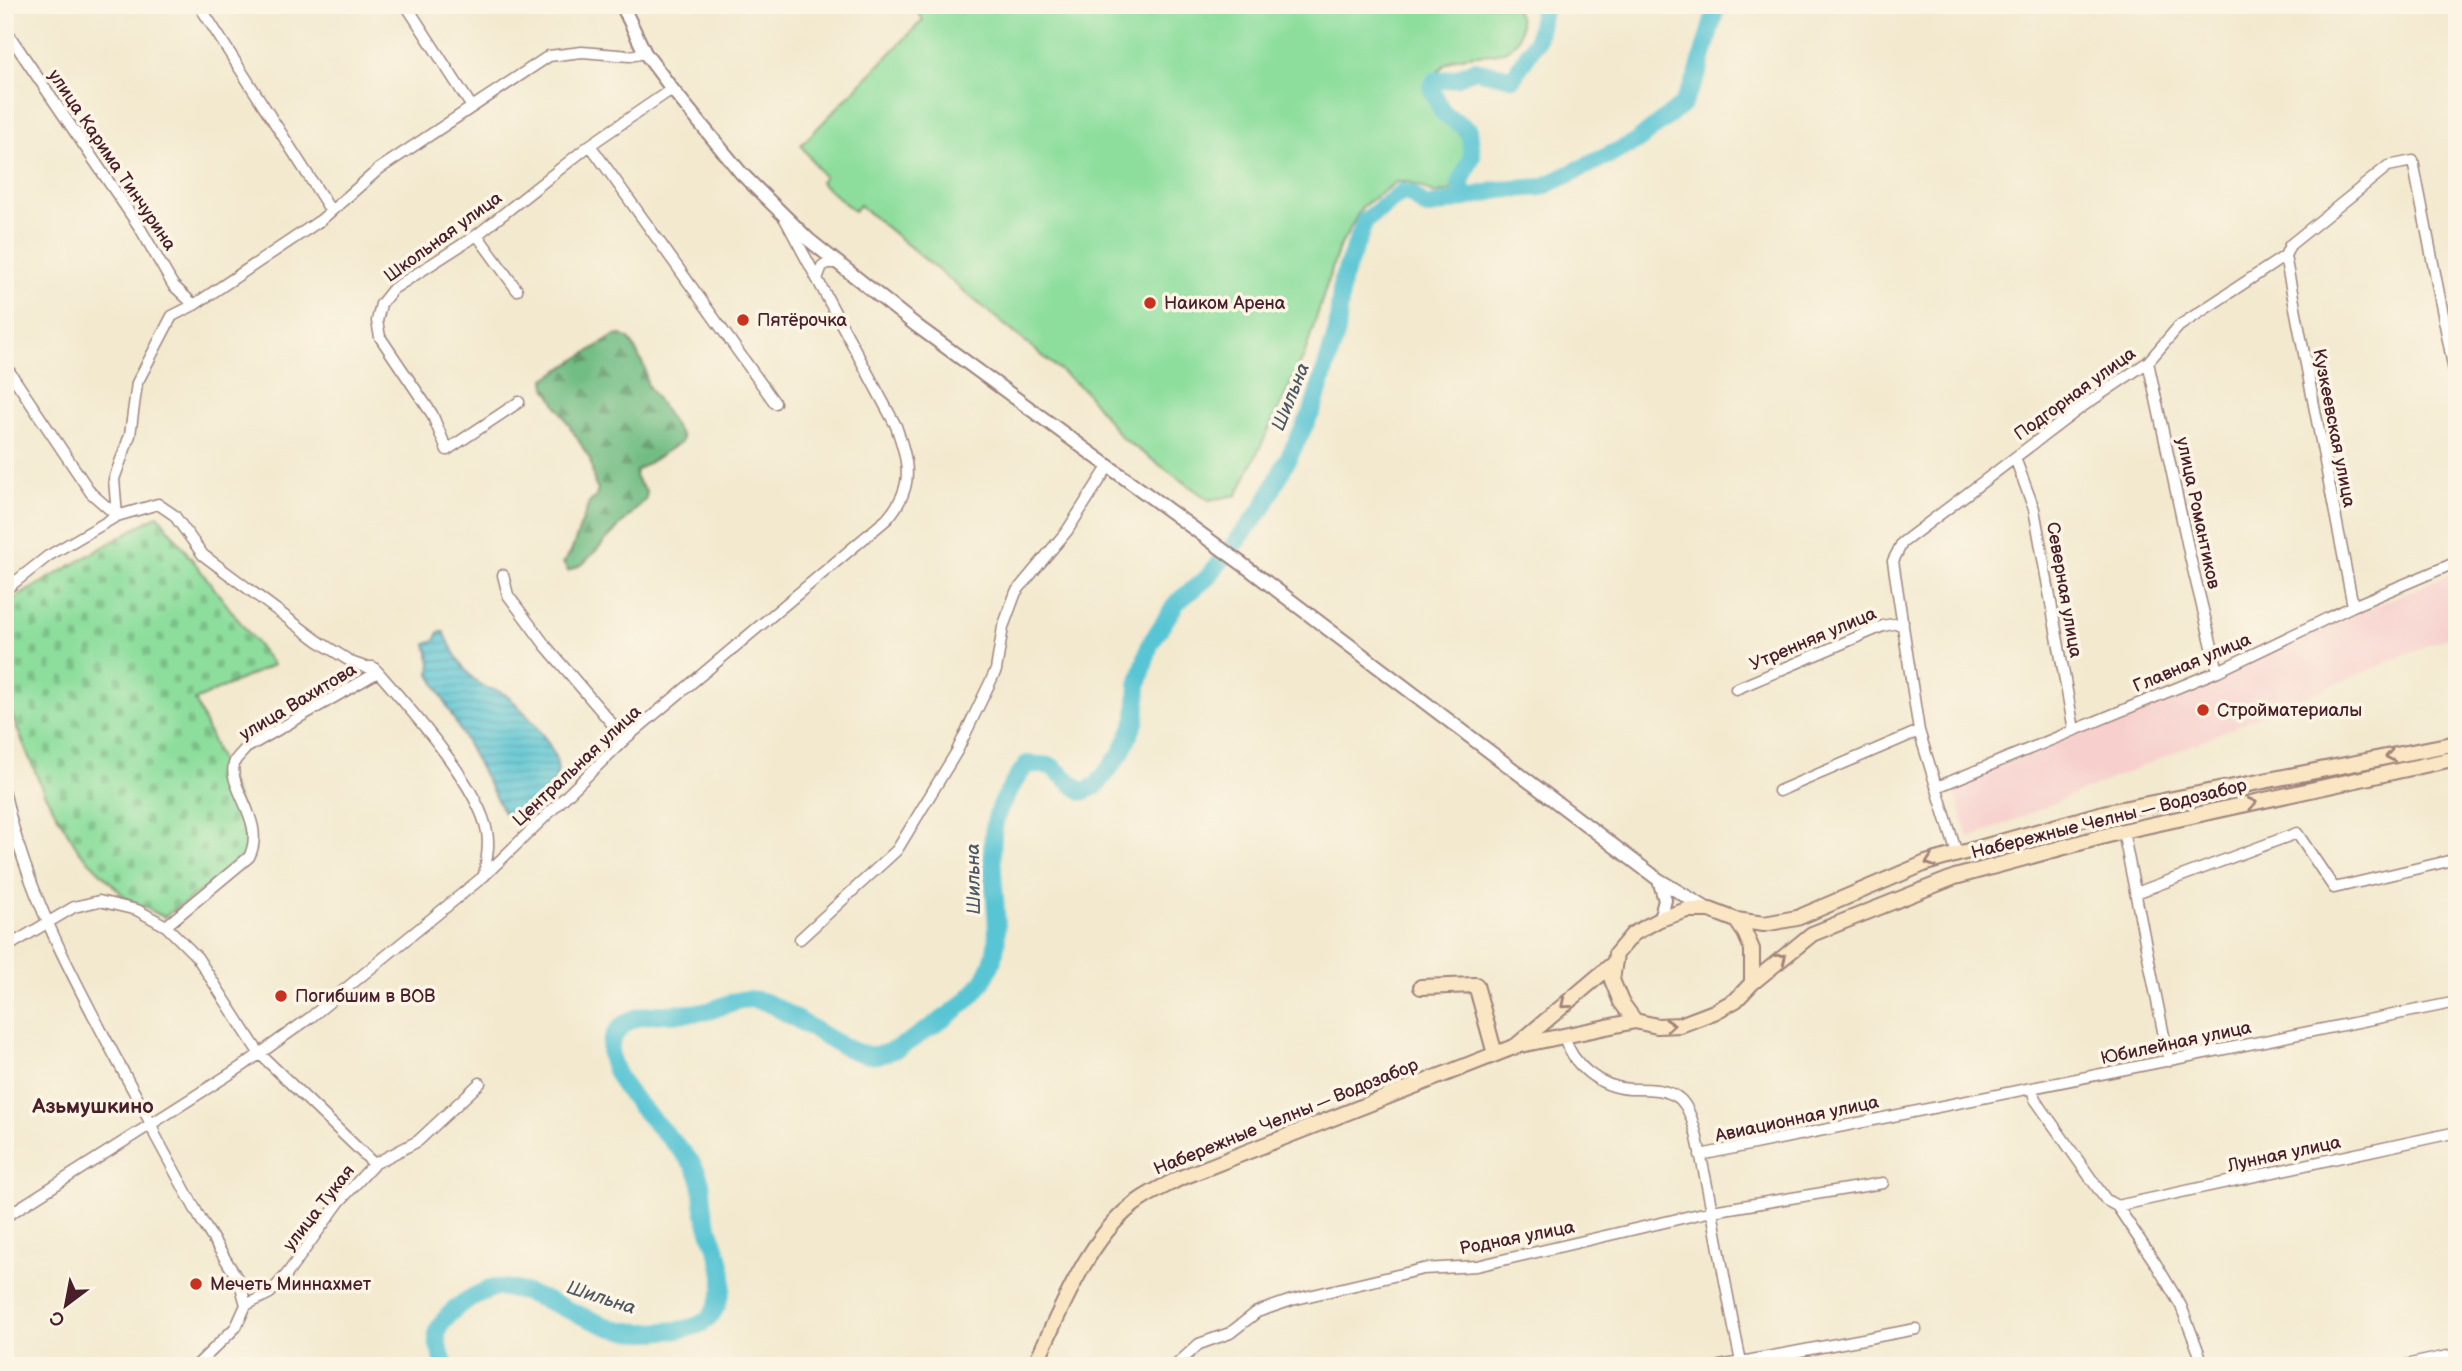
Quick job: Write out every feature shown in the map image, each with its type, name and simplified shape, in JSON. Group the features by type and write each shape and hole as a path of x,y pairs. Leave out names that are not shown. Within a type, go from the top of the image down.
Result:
{"main road":[{"name":"Набережные Челны — Водозабор","path":"1516,1046 1615,962 1616,954 1633,934 1660,919 1687,910 1710,910 1736,920 1764,924 1797,918 1926,863 2107,812 2457,743"},
{"name":"Набережные Челны — Водозабор","path":"1034,1366 1082,1269 1105,1231 1139,1200 1178,1179 1516,1046 1635,1021 1657,1026 1680,1025 1714,1012 1736,1000 1752,983 1812,934 1955,877 2123,831 2457,758"},
{"path":"1736,920 1752,949 1752,983"},
{"path":"1615,962 1612,980 1621,1002 1635,1021"},
{"path":"1421,987 1476,985 1495,1054"}],"street":[{"path":"199,5 331,211"},
{"path":"406,5 472,107"},
{"path":"622,5 645,53 741,173 784,218 837,263 917,326 1249,569 1659,880 1710,910"},
{"name":"улица Карима Тинчурина","path":"5,29 146,238 173,285 194,305"},
{"path":"117,516 114,479 130,435 138,383 172,316 194,305 331,211 379,169 549,56 582,52 630,56 645,53"},
{"name":"Школьная улица","path":"519,402 447,450 432,414 380,337 377,321 382,304 394,289 477,235 590,145 672,89"},
{"path":"590,145 775,403"},
{"name":"Подгорная улица","path":"1903,622 1893,561 1902,543 2083,406 2148,362 2179,326 2285,256 2290,245 2388,166 2413,162 2457,386"},
{"name":"Центральная улица","path":"5,1217 311,1017 484,876 625,739 887,519 900,504 907,477 905,453 896,426 784,218"},
{"path":"477,235 517,290"},
{"name":"Кузкеевская улица","path":"2285,256 2353,606"},
{"path":"817,279 822,266 837,263"},
{"name":"улица Романтиков","path":"2148,362 2218,671"},
{"path":"5,365 92,493 117,516"},
{"name":"Северная улица","path":"2015,458 2034,509 2074,730"},
{"path":"800,939 897,850 957,751 996,670 1003,627 1016,592 1067,531 1108,467"},
{"path":"5,590 48,556 117,516 158,504 174,515 203,555 318,641 353,663 373,667 378,672 422,725 479,806 489,846 484,876"},
{"name":"Главная улица","path":"1937,787 2218,671 2353,606 2457,562"},
{"path":"503,575 508,595 537,635 625,739"},
{"path":"1903,622 1919,731 1957,853"},
{"name":"Утренняя улица","path":"1736,689 1883,626 1903,622"},
{"name":"улица Вахитова","path":"166,926 249,857 256,845 254,829 234,774 234,762 246,748 378,672"},
{"path":"1779,791 1919,731"},
{"path":"5,794 13,830 47,923 155,1136 240,1283 246,1305"},
{"path":"2123,831 2169,1060"},
{"path":"2136,894 2297,833 2334,888 2457,859"},
{"path":"489,846 502,860"},
{"path":"1659,880 1665,900 1660,919"},
{"path":"5,948 74,907 99,901 137,910 166,926 197,957 259,1053 374,1164"},
{"name":"Юбилейная улица","path":"1901,1113 2032,1089 2457,1002"},
{"path":"1564,1036 1574,1060 1593,1077 1626,1088 1653,1088 1680,1098 1687,1110 1700,1155 1742,1363"},
{"name":"улица Тукая","path":"196,1366 236,1327 246,1305 270,1293 288,1275 340,1202 374,1164 418,1142 480,1083"},
{"path":"2032,1089 2035,1099 2106,1200 2117,1206 2156,1264 2181,1306 2204,1366"},
{"name":"Авиационная улица","path":"1700,1155 1901,1113"},
{"name":"Лунная улица","path":"2117,1206 2457,1132"},
{"name":"Родная улица","path":"1175,1366 1199,1344 1230,1333 1257,1312 1292,1300 1423,1269 1477,1266 1712,1211 1883,1182"},
{"path":"1720,1366 1916,1329"},
{"path":"2401,1366 2457,1354"}],"shaded area":[{"name":"Стройматериалы","path":"2457,571 2457,633 1969,839 1953,787"}],"green space":[{"name":"Наиком Арена","path":"913,5 1513,5 1520,19 1520,27 1517,40 1506,50 1454,59 1439,70 1427,85 1438,115 1454,127 1468,144 1473,161 1471,172 1464,182 1449,191 1435,194 1409,182 1396,182 1362,207 1338,250 1304,356 1237,495 1209,500 1122,438 1084,390 859,205 854,211 820,182 824,177 801,145 923,20"},
{"path":"622,335 630,340 645,368 647,384 682,437 681,442 636,471 635,477 647,493 645,500 583,564 568,571 563,563 571,552 589,503 596,497 598,488 590,459 546,388 545,379 614,336"},
{"path":"158,515 273,665 195,700 252,835 246,855 164,917 127,899 79,851 44,793 5,699 5,604"}],"water":[{"path":"439,632 444,632 459,661 475,680 484,687 503,693 522,710 554,755 556,779 522,812 504,813 430,674 431,662 426,644 436,639"}],"waterway":[{"path":"1466,196 1460,184 1472,156 1469,130 1443,113 1431,88 1435,81 1456,78 1474,70 1513,78 1537,40 1544,5"},
{"name":"Шильна","path":"445,1366 437,1341 441,1323 463,1303 479,1293 495,1288 521,1291 601,1324 629,1331 683,1329 709,1318 719,1301 723,1276 705,1215 700,1179 693,1165 639,1105 615,1070 610,1053 613,1038 620,1027 642,1016 696,1013 749,999 777,1008 850,1050 876,1055 904,1044 963,1004 988,972 996,945 992,844 995,822 1003,801 1027,764 1051,766 1082,792 1096,786 1121,753 1136,720 1138,685 1150,644 1177,602 1207,578 1263,508 1313,409 1337,331 1342,281 1365,221 1402,192 1409,193 1427,207 1499,190 1542,187 1636,142 1682,105 1697,76 1717,5"}],"place":[{"name":"Наиком Арена","path":"1150,303"},
{"name":"Пятёрочка","path":"743,320"},
{"name":"Стройматериалы","path":"2203,710"},
{"name":"Погибшим в ВОВ","path":"281,996"},
{"name":"Мечеть Миннахмет","path":"196,1284"}],"district":[{"name":"Азьмушкино","path":"93,1106"}]}
